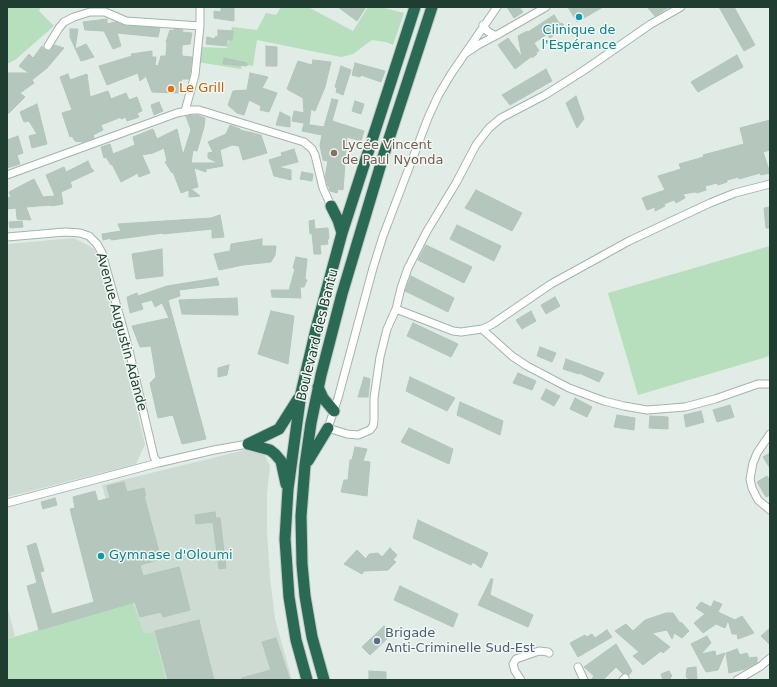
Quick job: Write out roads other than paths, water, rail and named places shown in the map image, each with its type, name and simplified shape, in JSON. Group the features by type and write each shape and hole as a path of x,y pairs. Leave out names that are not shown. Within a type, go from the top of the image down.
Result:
{"highway":[{"name":"Boulevard des Bantu","path":"307,680 296,640 288,589 285,539 288,489 301,393 314,337 342,233 415,7"},
{"name":"Boulevard des Bantu","path":"324,680 312,637 305,596 302,564 301,516 305,465 311,423 318,388 342,294 383,157 432,7"},
{"path":"331,206 341,209 352,205"},
{"path":"331,206 338,220 342,233"},
{"path":"318,388 323,398 334,411"},
{"path":"248,444 278,428 290,412 301,393"},
{"path":"305,465 328,428"},
{"path":"248,444 270,450 275,454 281,461 288,489"}],"street":[{"path":"185,111 195,75 200,26 200,7"},
{"path":"497,7 463,55 433,108 383,236 328,428 347,434 358,435 370,430 373,426 374,398 380,356 387,329 396,308 408,268 427,231 476,145 489,128 500,118 545,95 583,71 651,24 681,7"},
{"path":"463,55 546,7"},
{"path":"48,46 64,22 90,12 106,12 126,21 200,26"},
{"path":"483,25 487,32 498,35"},
{"path":"7,175 185,111 199,110 304,142 312,149 315,155 323,188 331,206"},
{"path":"396,308 453,331 462,332 482,329 503,317 551,284 630,241 710,203 735,193 770,184"},
{"name":"Avenue Augustin Adande","path":"7,237 80,232 89,236 97,244 102,253 108,274 128,346 154,457 158,463"},
{"path":"482,329 512,356 527,366 569,388 604,402 624,406 647,410 685,407 715,399 758,384 770,384"},
{"path":"770,434 755,458 750,479 752,488 758,500 770,510"},
{"path":"7,503 158,463 248,444"},
{"path":"521,680 515,671 513,664 516,659 539,651 549,653"},
{"path":"737,680 761,666 770,658"},
{"path":"578,667 584,680"}],"place":[{"name":"Clinique de l'Espérance","path":"579,17"},
{"name":"Le Grill","path":"171,89"},
{"name":"Lycée Vincent de Paul Nyonda","path":"334,153"},
{"name":"Gymnase d'Oloumi","path":"101,556"},
{"name":"Brigade Anti-Criminelle Sud-Est","path":"377,641"}]}
